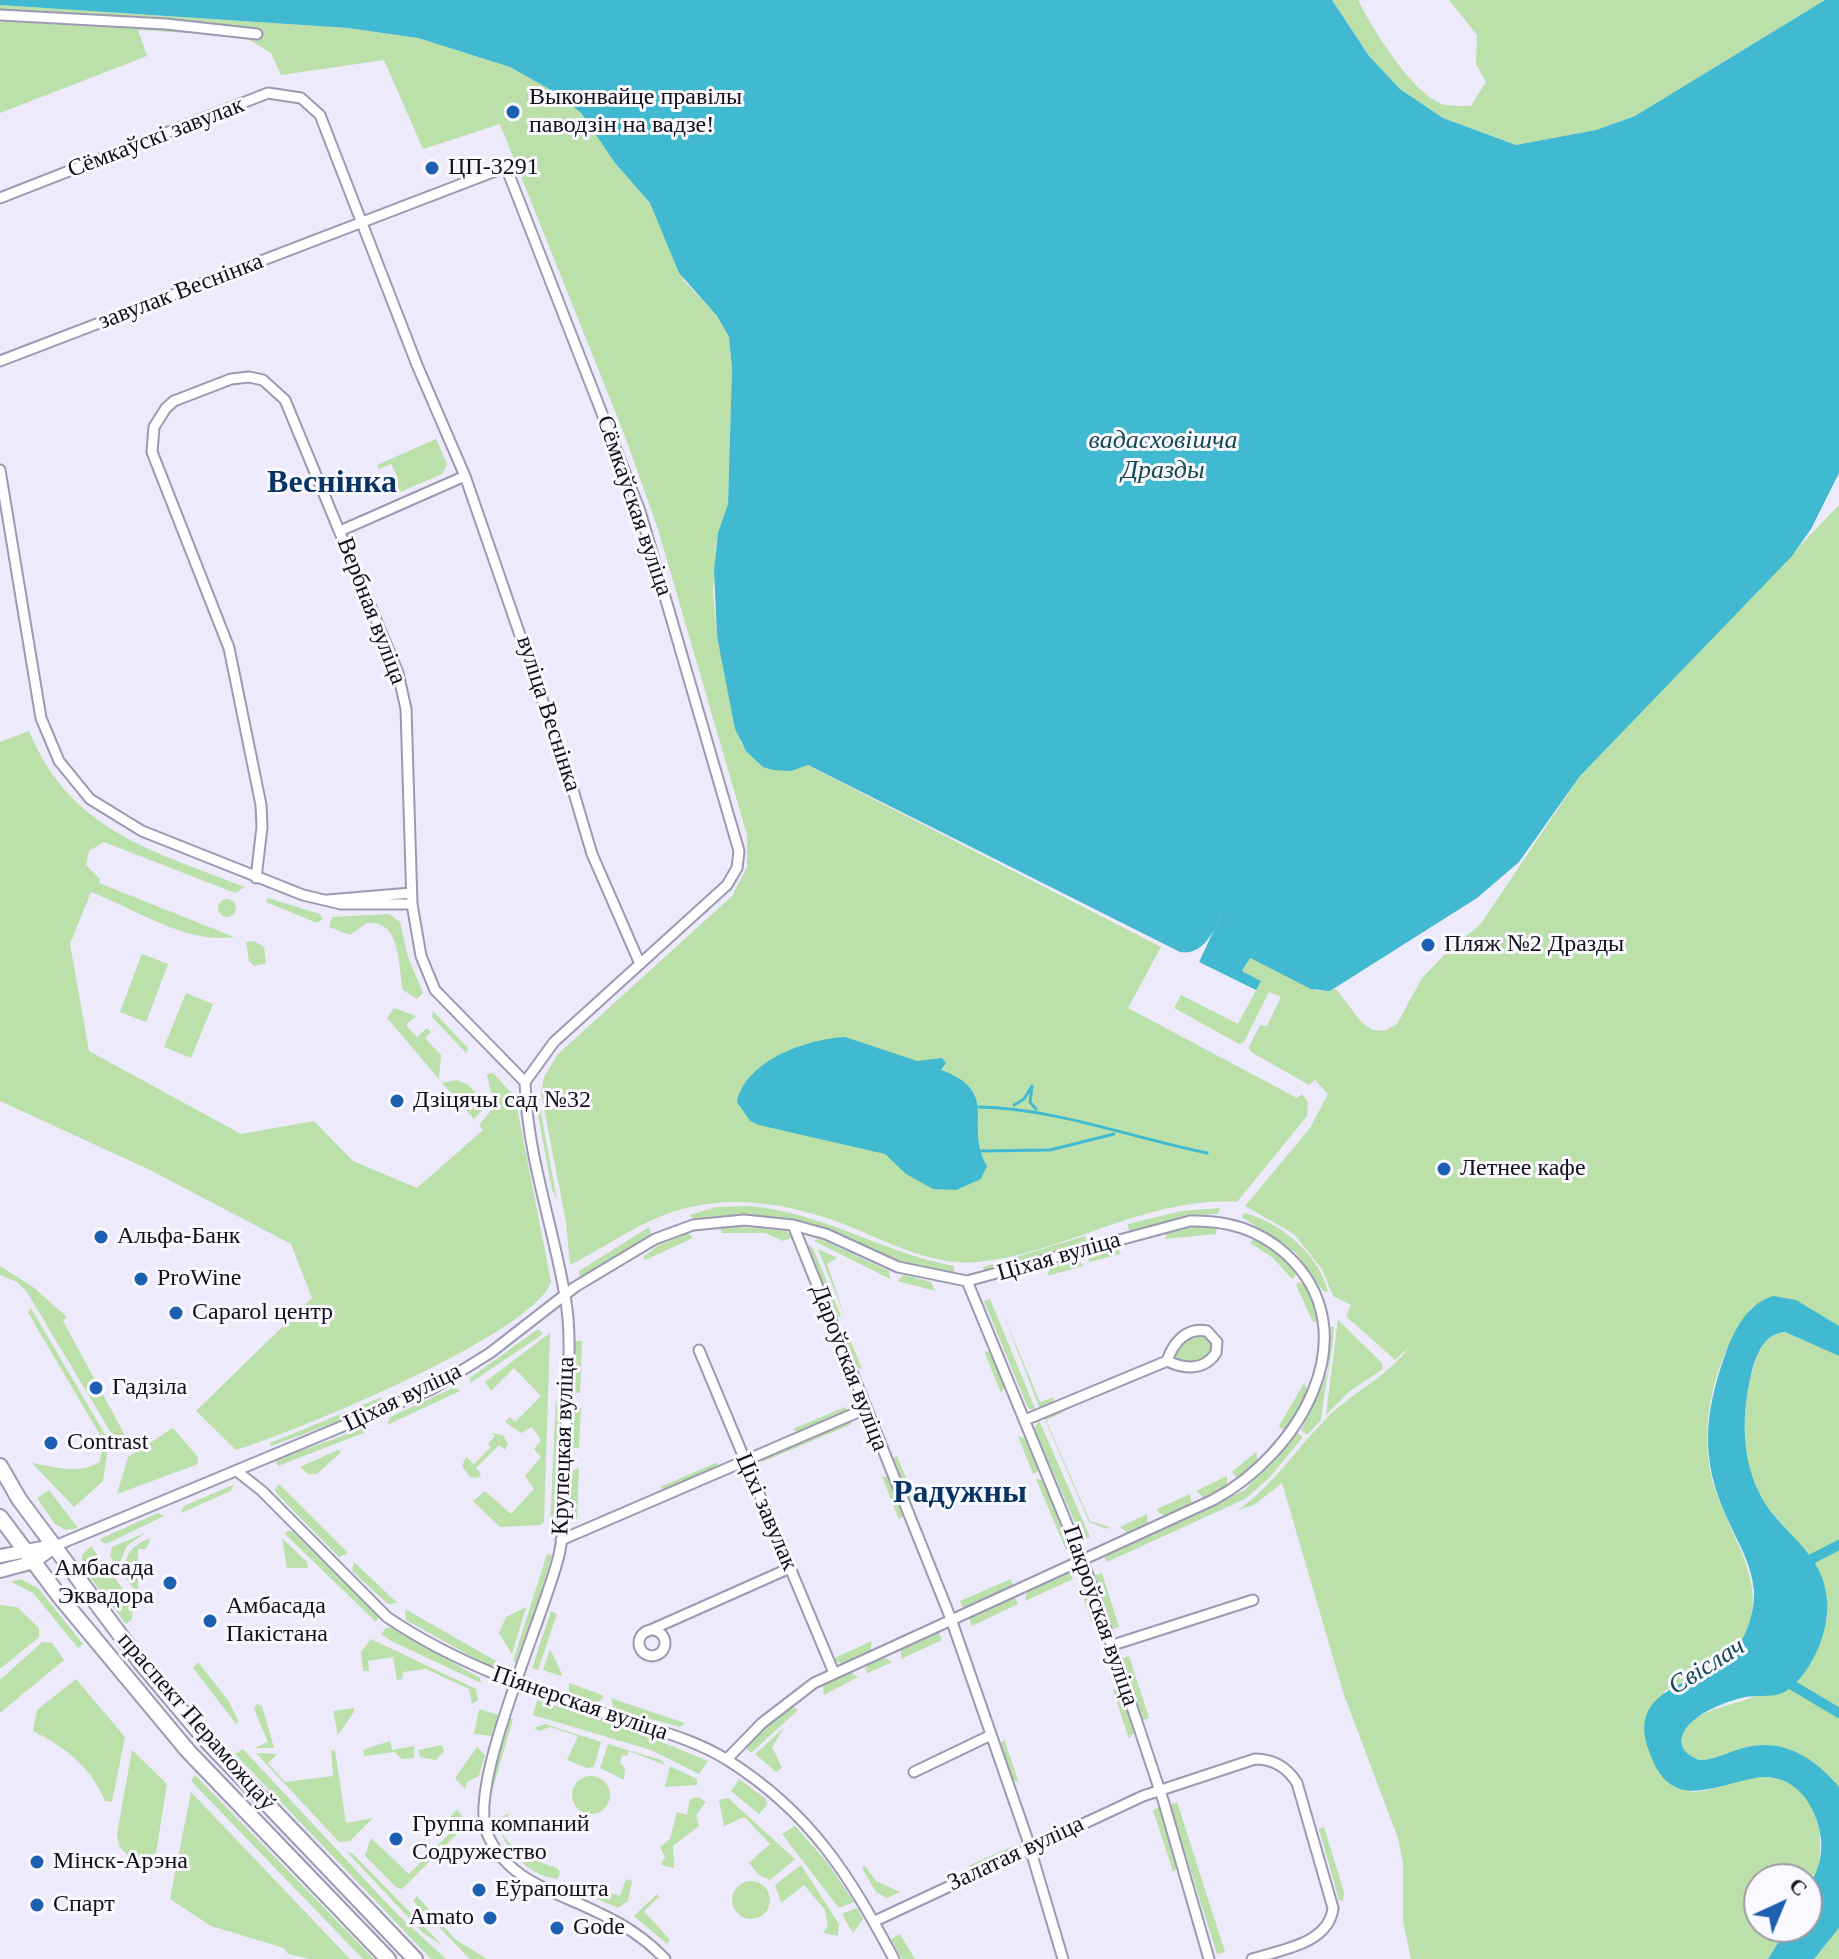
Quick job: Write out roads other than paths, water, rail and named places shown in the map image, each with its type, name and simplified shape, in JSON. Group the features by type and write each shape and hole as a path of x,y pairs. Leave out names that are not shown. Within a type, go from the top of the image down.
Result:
{"main road":[{"name":"праспект Пераможцаў","path":"0,1466 19,1499 141,1663 205,1739 415,1959"},
{"name":"праспект Пераможцаў","path":"0,1517 188,1751 388,1959"},
{"path":"0,1571 55,1546"},
{"path":"0,1556 29,1556"}],"street":[{"path":"0,15 166,24 257,34"},
{"name":"Сёмкаўскі завулак","path":"0,198 268,93 301,98 312,106"},
{"name":"вуліца Веснінка","path":"312,106 320,115 465,476 570,780 592,854 640,964"},
{"name":"Сёмкаўская вуліца","path":"362,222 506,167 640,511 739,851 737,868 727,885 640,964"},
{"name":"завулак Веснінка","path":"0,361 362,222"},
{"name":"Вербная вуліца","path":"256,878 262,827 261,805 235,668 222,626 152,452 159,416 174,401 231,379 249,377 271,385 285,400 398,673 406,709 411,893 421,956 435,990 525,1082"},
{"path":"0,470 41,718 59,761 101,809 142,831 256,878 328,900 357,905 412,904"},
{"path":"340,531 465,476"},
{"path":"328,900 411,893"},
{"path":"566,1297 532,1146 525,1082 544,1052 640,964"},
{"name":"Ціхая вуліца","path":"55,1546 432,1389 490,1353 575,1287 639,1247 693,1225 744,1220 793,1225 826,1234 898,1267 967,1281 1180,1223 1221,1221 1254,1232 1278,1247 1304,1273 1326,1325 1322,1370 1301,1415 1277,1448 1231,1490 834,1673 782,1705 727,1759"},
{"name":"Дароўская вуліца","path":"793,1225 951,1619 1029,1848 1063,1959"},
{"name":"Пакроўская вуліца","path":"967,1281 1082,1560 1113,1645 1209,1959"},
{"name":"Крупецкая вуліца","path":"517,1684 544,1608 561,1540 567,1378 566,1297"},
{"path":"1025,1420 1167,1361 1178,1341 1189,1332 1207,1331 1217,1342 1216,1353 1202,1365 1184,1367 1167,1361"},
{"name":"Ціхі завулак","path":"699,1350 834,1673"},
{"path":"561,1540 865,1409"},
{"name":"Піянерская вуліца","path":"238,1472 262,1491 387,1617 446,1654 517,1684 686,1740 727,1759 777,1796 813,1830 844,1868 894,1959"},
{"path":"646,1632 790,1568"},
{"path":"1113,1645 1253,1600"},
{"path":"517,1684 485,1783 483,1816 491,1842 514,1871 530,1883 620,1924 665,1959"},
{"path":"914,1772 991,1735"},
{"name":"Залатая вуліца","path":"875,1921 1159,1790 1255,1759 1277,1763 1297,1783 1332,1898 1332,1917 1322,1932 1311,1939 1252,1959"}],"water":[{"name":"вадасховішча Дразды","path":"0,0 1332,0 1369,56 1400,89 1443,118 1516,145 1596,130 1635,116 1825,0 1839,0 1839,473 1811,529 1792,556 1580,776 1519,862 1477,898 1330,991 1311,989 1250,958 1242,971 1261,981 1256,990 1199,962 1215,928 1198,948 1180,952 808,765 791,771 773,770 763,767 746,751 735,729 717,636 714,570 718,533 728,504 732,368 729,337 717,316 679,273 650,203 615,163 581,113 558,94 510,67 418,38 348,28 0,5"},
{"path":"845,1037 917,1061 942,1058 946,1063 941,1070 960,1079 976,1099 978,1137 987,1166 981,1179 956,1190 933,1189 906,1174 885,1154 750,1121 737,1102 752,1074 780,1054 797,1047"},
{"path":"1773,1296 1796,1300 1839,1326 1839,1356 1785,1332 1767,1340 1754,1364 1745,1410 1746,1449 1756,1486 1777,1519 1816,1565 1825,1587 1826,1624 1811,1662 1786,1691 1771,1696 1745,1697 1704,1713 1687,1727 1682,1736 1682,1745 1686,1752 1699,1760 1757,1745 1784,1748 1808,1759 1839,1787 1839,1928 1814,1959 1768,1959 1778,1943 1823,1943 1823,1863 1819,1863 1821,1839 1809,1803 1792,1785 1769,1777 1708,1789 1680,1789 1668,1782 1658,1770 1644,1730 1647,1714 1655,1701 1728,1657 1744,1636 1751,1618 1753,1581 1718,1497 1712,1476 1708,1437 1713,1397 1729,1346 1737,1327 1764,1300"}],"waterway":[{"path":"1014,1105 1024,1099 1032,1086 1030,1102 1036,1109"},
{"path":"979,1107 1035,1112 1207,1153"},
{"path":"980,1151 1050,1150 1114,1134"},
{"path":"1802,1564 1839,1545"},
{"path":"1782,1679 1839,1713"}],"place":[{"name":"Выконвайце правілы паводзін на вадзе!","path":"513,112"},
{"name":"ЦП-3291","path":"432,168"},
{"name":"Пляж №2 Дразды","path":"1428,945"},
{"name":"Дзіцячы сад №32","path":"397,1101"},
{"name":"Летнее кафе","path":"1444,1169"},
{"name":"Альфа-Банк","path":"101,1237"},
{"name":"ProWine","path":"141,1279"},
{"name":"Caparol центр","path":"176,1313"},
{"name":"Гадзіла","path":"96,1388"},
{"name":"Contrast","path":"51,1443"},
{"name":"Амбасада Эквадора","path":"170,1583"},
{"name":"Амбасада Пакістана","path":"210,1621"},
{"name":"Группа компаний Содружество","path":"396,1839"},
{"name":"Мінск-Арэна","path":"37,1862"},
{"name":"Еўрапошта","path":"479,1890"},
{"name":"Спарт","path":"37,1905"},
{"name":"Amato","path":"490,1918"},
{"name":"Gode","path":"557,1928"}],"district":[{"name":"Веснінка","path":"332,484"},
{"name":"Радужны","path":"960,1494"}],"water label":[{"name":"Свіслач","path":"1707,1667"}]}
